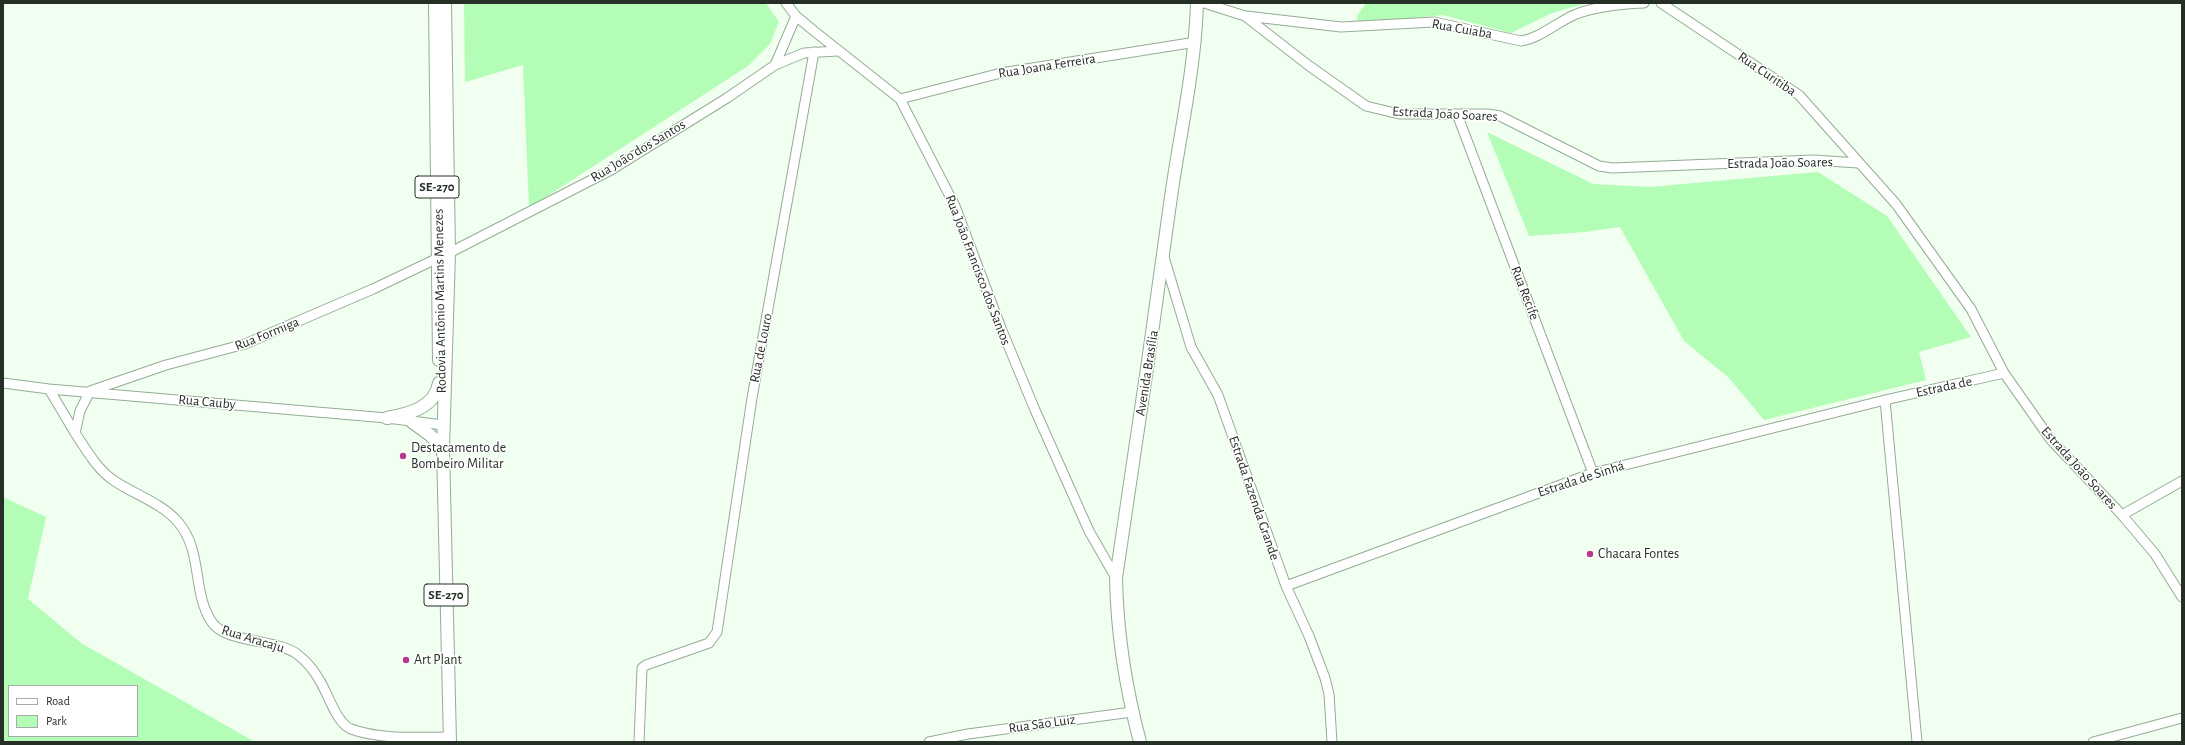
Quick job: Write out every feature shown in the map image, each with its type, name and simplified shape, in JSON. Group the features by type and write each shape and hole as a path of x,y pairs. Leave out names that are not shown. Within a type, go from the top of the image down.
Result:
{"main road":[{"name":"Rodovia Antônio Martins Menezes","path":"436,3 439,383 443,407"},
{"name":"Rodovia Antônio Martins Menezes","path":"445,3 449,253 447,351 442,448 450,740"},
{"name":"Avenida Brasília","path":"1140,742 1132,712 1118,620 1116,578 1164,257 1170,203 1196,42 1197,3"},
{"path":"387,418 411,413 419,409 431,399 437,390 439,383"},
{"path":"412,422 430,435 442,448"}],"street":[{"name":"Rua João Francisco dos Santos","path":"786,3 796,16 837,51 867,71 900,99 955,206 1001,328 1035,410 1089,531 1116,578"},
{"name":"Estrada João Soares","path":"1204,3 1245,16 1308,65 1366,106 1399,114 1500,116 1590,162 1606,168 1814,160 1858,163 1896,204 1934,256 1978,320 2004,373 2051,440 2122,515 2155,554 2182,597"},
{"name":"Rua Cuiaba","path":"1245,16 1341,27 1434,22 1521,41 1530,39 1574,15 1623,4 1644,3"},
{"name":"Rua Curitiba","path":"1661,3 1798,95 1858,163"},
{"path":"775,65 796,16"},
{"name":"Rua Joana Ferreira","path":"900,99 1001,73 1196,42"},
{"name":"Rua João dos Santos","path":"449,253 611,170 727,98 775,65 797,55 814,52 837,51"},
{"name":"Rua de Louro","path":"639,742 641,673 646,665 709,643 717,632 752,398 814,52"},
{"name":"Rua Recife","path":"1457,114 1593,473"},
{"name":"Estrada Fazenda Grande","path":"1164,257 1189,341 1218,395 1286,586 1309,636 1325,678 1329,694 1332,742"},
{"name":"Rua Formiga","path":"90,391 173,363 245,344 373,289 438,258"},
{"name":"Estrada de","path":"1885,400 2004,373"},
{"name":"Rua Cauby","path":"3,383 387,418 443,425"},
{"name":"Rua Aracaju","path":"49,388 75,433 101,469 111,479 174,517 186,532 197,563 202,597 207,613 216,628 226,633 286,649 297,654 320,681 340,720 350,729 397,736 450,740"},
{"path":"75,433 80,410 90,391"},
{"path":"1885,400 1917,742"},
{"name":"Estrada de Sinhá","path":"1286,586 1593,473 1885,400"},
{"path":"2122,515 2182,481"},
{"name":"Rua São Luiz","path":"929,742 968,734 1132,712"},
{"path":"2093,742 2182,718"}],"green space":[{"path":"464,3 766,3 779,22 770,44 748,66 529,208 523,65 465,82"},
{"path":"1366,3 1587,3 1552,13 1511,33 1443,15 1358,23 1357,16"},
{"path":"1487,132 1593,184 1649,187 1818,172 1887,216 1971,337 1919,352 1926,380 1764,420 1729,378 1684,341 1620,227 1584,232 1529,236"},
{"path":"3,497 46,517 28,599 81,643 255,742 3,742"}],"place":[{"name":"Destacamento de Bombeiro Militar","path":"403,456"},
{"name":"Chacara Fontes","path":"1590,554"},
{"name":"Art Plant","path":"406,660"}]}
